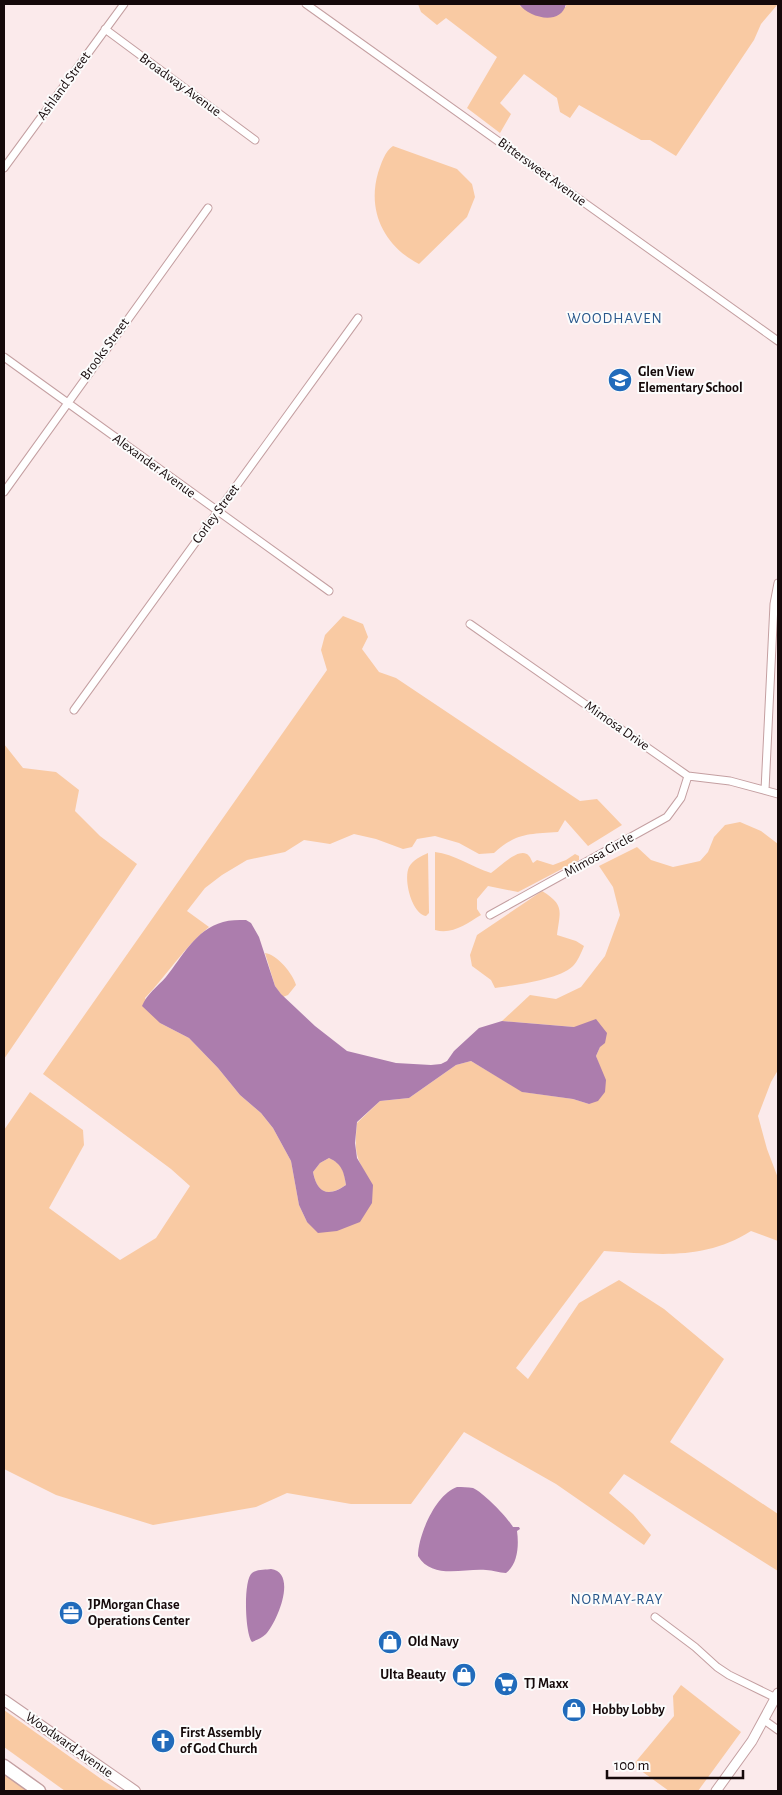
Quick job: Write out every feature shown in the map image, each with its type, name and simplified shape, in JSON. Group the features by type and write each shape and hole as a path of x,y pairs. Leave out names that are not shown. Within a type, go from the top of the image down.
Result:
{"highway":[{"path":"4,1766 39,1791"}],"main road":[{"name":"Woodward Avenue","path":"4,1700 135,1791"}],"street":[{"name":"Ashland Street","path":"4,168 124,4"},
{"name":"Bittersweet Avenue","path":"306,4 778,341"},
{"name":"Broadway Avenue","path":"105,29 255,140"},
{"name":"Brooks Street","path":"4,492 208,208"},
{"name":"Corley Street","path":"74,710 358,318"},
{"name":"Alexander Avenue","path":"4,357 329,591"},
{"path":"765,790 774,604 778,583"},
{"name":"Mimosa Drive","path":"470,624 688,776 730,782 778,794"},
{"name":"Mimosa Circle","path":"490,915 667,817 681,798 688,776"},
{"path":"655,1617 729,1675 777,1695 764,1720 716,1791"},
{"path":"764,1720 778,1730"}],"shaded area":[{"path":"418,4 519,4 521,7 566,7 566,4 778,4 761,24 754,40 676,156 650,140 641,140 579,105 570,118 560,112 557,98 524,74 500,103 511,114 500,133 467,108 497,57 446,18 437,25 421,12"},
{"path":"519,4 566,4 563,11 558,15 544,18 530,13"},
{"path":"393,146 457,169 472,184 475,197 467,217 419,264 396,248 381,226 377,214 375,187 378,173 386,154"},
{"path":"343,616 363,624 368,637 362,649 379,672 396,678 580,801 597,799 622,825 588,846 565,820 558,832 539,833 516,838 494,853 479,854 459,843 435,836 417,839 412,847 403,849 376,839 354,834 330,844 304,840 285,852 247,860 205,888 187,911 209,927 192,943 145,998 160,1023 189,1038 218,1068 240,1095 261,1113 273,1128 291,1161 299,1205 307,1222 372,1185 357,1156 357,1123 380,1101 409,1098 456,1065 471,1061 523,1092 573,1099 589,1104 600,1067 596,1056 600,1047 574,1027 502,1021 530,995 556,999 581,987 605,956 620,915 613,887 599,866 637,847 651,860 673,867 700,861 708,852 714,837 725,825 740,822 761,831 778,844 778,1070 771,1082 758,1116 767,1149 778,1178 778,1241 751,1231 733,1241 698,1251 661,1254 604,1251 516,1368 528,1379 579,1303 619,1280 664,1309 724,1359 670,1442 778,1514 778,1571 624,1474 609,1493 633,1514 651,1535 644,1545 556,1484 464,1432 411,1504 351,1504 287,1493 256,1507 153,1525 56,1495 4,1469 4,1130 30,1092 83,1130 84,1145 49,1208 120,1260 156,1238 190,1186 171,1169 43,1074 327,670 321,650 325,635"},
{"path":"4,744 23,768 56,772 79,790 75,811 100,836 137,864 4,1059"},
{"path":"435,852 449,855 491,873 520,853 525,853 529,856 533,863 537,860 553,865 575,854 579,856 579,860 518,892 488,886 477,899 477,909 481,915 459,928 441,931 435,930"},
{"path":"428,853 429,913 426,916 421,914 413,903 408,888 407,873 409,867 417,858"},
{"path":"542,891 558,905 560,914 557,935 576,941 584,946 579,957 573,966 558,975 495,988 491,980 472,966 470,955 477,935"},
{"path":"246,920 251,923 259,937 275,986 281,994 315,1026 347,1051 396,1063 441,1064 447,1061 454,1051 479,1028 502,1021 574,1027 596,1019 607,1033 605,1043 600,1047 596,1056 606,1080 605,1092 598,1101 589,1104 573,1099 522,1092 471,1061 456,1065 409,1098 380,1101 357,1122 355,1143 357,1158 373,1185 372,1203 360,1222 337,1231 318,1233 307,1222 299,1205 291,1161 273,1128 261,1113 240,1095 218,1068 189,1038 160,1023 142,1006 149,994 166,977 197,937 213,926 223,922","holes":["329,1158 342,1169 346,1185 329,1192 317,1185 313,1172 320,1163"]},
{"path":"265,953 270,954 284,965 292,976 296,985 288,995 283,997 275,986"},
{"path":"329,1158 342,1168 346,1185 329,1192 320,1189 313,1172 320,1163"},
{"path":"457,1487 473,1488 478,1491 506,1517 513,1527 519,1527 520,1529 517,1531 518,1548 515,1559 513,1565 506,1573 486,1570 440,1570 431,1568 418,1556 421,1537 435,1506 449,1491"},
{"path":"271,1569 279,1572 283,1579 283,1599 270,1628 261,1638 252,1642 248,1629 246,1607 249,1578 254,1572"},
{"path":"681,1685 741,1732 698,1791 669,1791 633,1765 674,1716 673,1696"},
{"path":"4,1710 120,1791 65,1791 4,1747"},
{"path":"4,1772 30,1791 4,1791"}],"place":[{"name":"Glen View Elementary School","path":"620,380"},
{"name":"JPMorgan Chase Operations Center","path":"71,1613"},
{"name":"Old Navy","path":"390,1642"},
{"name":"Ulta Beauty","path":"464,1675"},
{"name":"TJ Maxx","path":"506,1684"},
{"name":"Hobby Lobby","path":"574,1710"},
{"name":"First Assembly of God Church","path":"163,1741"}],"district":[{"name":"WOODHAVEN","path":"615,318"},
{"name":"NORMAY-RAY","path":"617,1599"}]}
